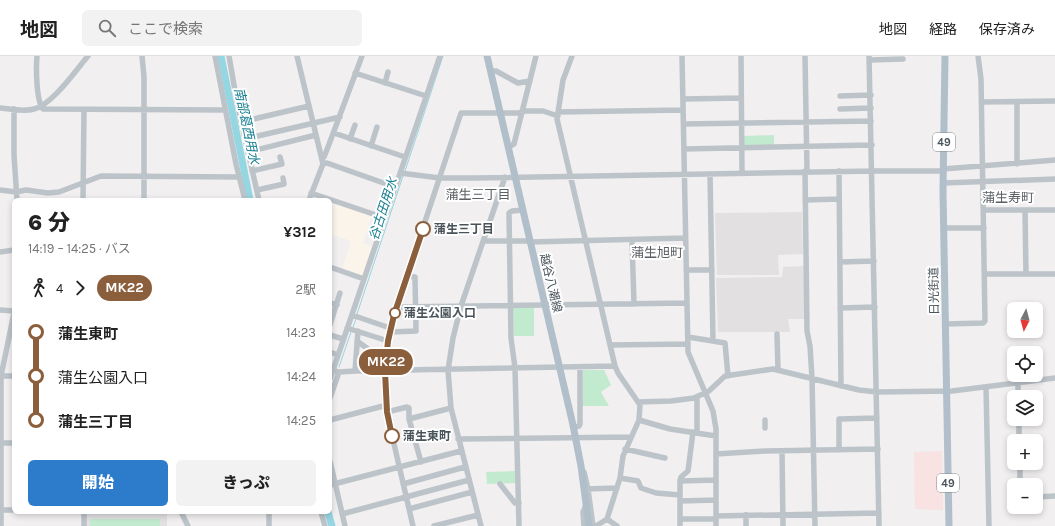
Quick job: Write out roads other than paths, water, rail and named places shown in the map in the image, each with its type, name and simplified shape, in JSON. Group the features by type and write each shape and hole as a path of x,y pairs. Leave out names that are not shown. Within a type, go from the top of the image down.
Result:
{"main road":[{"name":"越谷八潮線","path":"487,56 574,427 586,489 586,504 589,526"},
{"name":"日光街道","path":"945,56 943,183 949,526"}],"street":[{"path":"37,56 40,106"},
{"path":"0,108 32,110 40,106 56,94 88,56"},
{"path":"142,56 144,77 144,198"},
{"path":"215,56 244,198"},
{"path":"229,56 241,122 259,198"},
{"path":"297,56 322,161"},
{"path":"309,198 362,56"},
{"path":"332,384 334,370 343,339 440,56"},
{"path":"509,147 514,144 536,56"},
{"path":"572,56 563,80 557,119 615,366 618,373 640,405 639,420 630,437 623,457 620,478 617,488 607,519 595,526 586,489 617,488"},
{"path":"682,56 688,352 713,410 716,436 716,526"},
{"path":"741,56 742,173"},
{"path":"805,56 807,146 805,200 807,331 810,346 812,378 815,526"},
{"path":"946,324 985,322 982,102 978,56"},
{"path":"879,526 873,171 869,58 903,59"},
{"path":"491,71 496,71 518,83 530,81"},
{"path":"385,83 388,72"},
{"path":"355,73 426,96"},
{"path":"840,96 871,95"},
{"path":"683,99 741,98"},
{"path":"982,102 1055,101"},
{"path":"1017,102 1018,164"},
{"path":"40,106 43,109 84,110 225,110"},
{"path":"241,122 309,106"},
{"path":"840,109 871,108"},
{"path":"14,109 14,155 17,198"},
{"path":"83,198 84,110"},
{"path":"413,526 387,412 385,371 388,341 397,307 461,113 543,111 558,114 683,110"},
{"path":"245,139 340,117"},
{"path":"684,124 871,121"},
{"path":"350,139 355,125"},
{"path":"371,146 377,127"},
{"path":"334,133 405,157"},
{"path":"248,152 316,135"},
{"path":"684,149 872,145"},
{"path":"252,170 282,164 280,157"},
{"path":"400,173 440,178 943,170 1055,160"},
{"path":"322,161 395,187"},
{"path":"839,171 841,386"},
{"path":"710,174 713,341"},
{"path":"0,190 16,192 26,190 48,193 59,192 101,176 239,177"},
{"path":"481,526 450,408 448,370 451,346 461,306 505,177"},
{"path":"257,190 284,184 283,178"},
{"path":"943,183 1055,180"},
{"path":"311,193 326,198"},
{"path":"805,200 839,199"},
{"path":"332,200 385,218"},
{"path":"519,526 515,368 511,338 509,213 512,211 523,210"},
{"path":"984,210 1055,210"},
{"path":"1025,210 1026,274"},
{"path":"944,228 984,228"},
{"path":"484,241 632,240 685,238"},
{"path":"632,240 634,304"},
{"path":"0,252 12,250"},
{"path":"840,262 874,261"},
{"path":"332,268 364,279"},
{"path":"686,270 712,270"},
{"path":"985,274 1055,274"},
{"path":"352,315 390,330 416,331 415,277 407,276"},
{"path":"332,318 340,293"},
{"path":"332,302 336,305"},
{"path":"397,307 687,303"},
{"path":"840,308 875,307"},
{"path":"0,310 12,312"},
{"path":"1,526 0,376 12,321"},
{"path":"348,328 388,341"},
{"path":"355,371 358,331"},
{"path":"777,334 778,370"},
{"path":"332,336 343,339"},
{"path":"688,337 725,343 728,376"},
{"path":"357,341 382,359 386,359"},
{"path":"610,345 688,344"},
{"path":"332,353 338,355"},
{"path":"334,370 385,371 580,368 615,366"},
{"path":"574,427 580,424 580,368"},
{"path":"638,402 671,401 698,397 706,393 725,376 778,370 841,386 876,392 947,392 1018,382 1018,390"},
{"path":"0,376 12,376"},
{"path":"1043,379 1055,378"},
{"path":"986,386 989,526"},
{"path":"680,526 680,481 681,477 688,471 695,432 698,397"},
{"path":"332,419 387,405"},
{"path":"387,412 406,407 408,408 409,419 420,462"},
{"path":"409,419 450,408"},
{"path":"840,450 839,419 877,418"},
{"path":"639,420 670,429 716,436"},
{"path":"765,420 765,428"},
{"path":"458,440 630,437"},
{"path":"0,443 12,443"},
{"path":"626,449 665,458"},
{"path":"716,454 878,449"},
{"path":"345,526 333,484 461,451"},
{"path":"782,451 783,526"},
{"path":"403,484 465,467"},
{"path":"620,478 638,481 641,488 656,493 680,498 716,500"},
{"path":"342,514 469,480"},
{"path":"680,481 716,480"},
{"path":"500,484 515,503 519,503"},
{"path":"409,509 472,492"},
{"path":"1043,497 1055,496"},
{"path":"584,526 583,512 586,504"},
{"path":"0,510 12,510"},
{"path":"680,519 746,515 879,513"},
{"path":"84,514 84,526"},
{"path":"182,514 188,526"},
{"path":"269,514 269,526"},
{"path":"322,514 325,526"},
{"path":"434,526 478,515"},
{"path":"746,515 746,526"},
{"path":"607,519 617,526"}],"waterway":[{"name":"南部葛西用水","path":"221,56 250,198"},
{"name":"谷古田用水","path":"405,171 443,56"},
{"name":"谷古田用水","path":"357,314 403,176"},
{"name":"谷古田用水","path":"353,327 356,319"},
{"name":"谷古田用水","path":"339,367 351,332"},
{"name":"南部葛西用水","path":"329,514 332,526"}],"place":[{"name":"蒲生三丁目","path":"423,229"},
{"name":"蒲生公園入口","path":"395,313"},
{"name":"蒲生東町","path":"392,436"}],"district":[{"name":"蒲生三丁目","path":"478,194"},
{"name":"蒲生寿町","path":"1008,197"},
{"name":"蒲生旭町","path":"657,252"}]}
